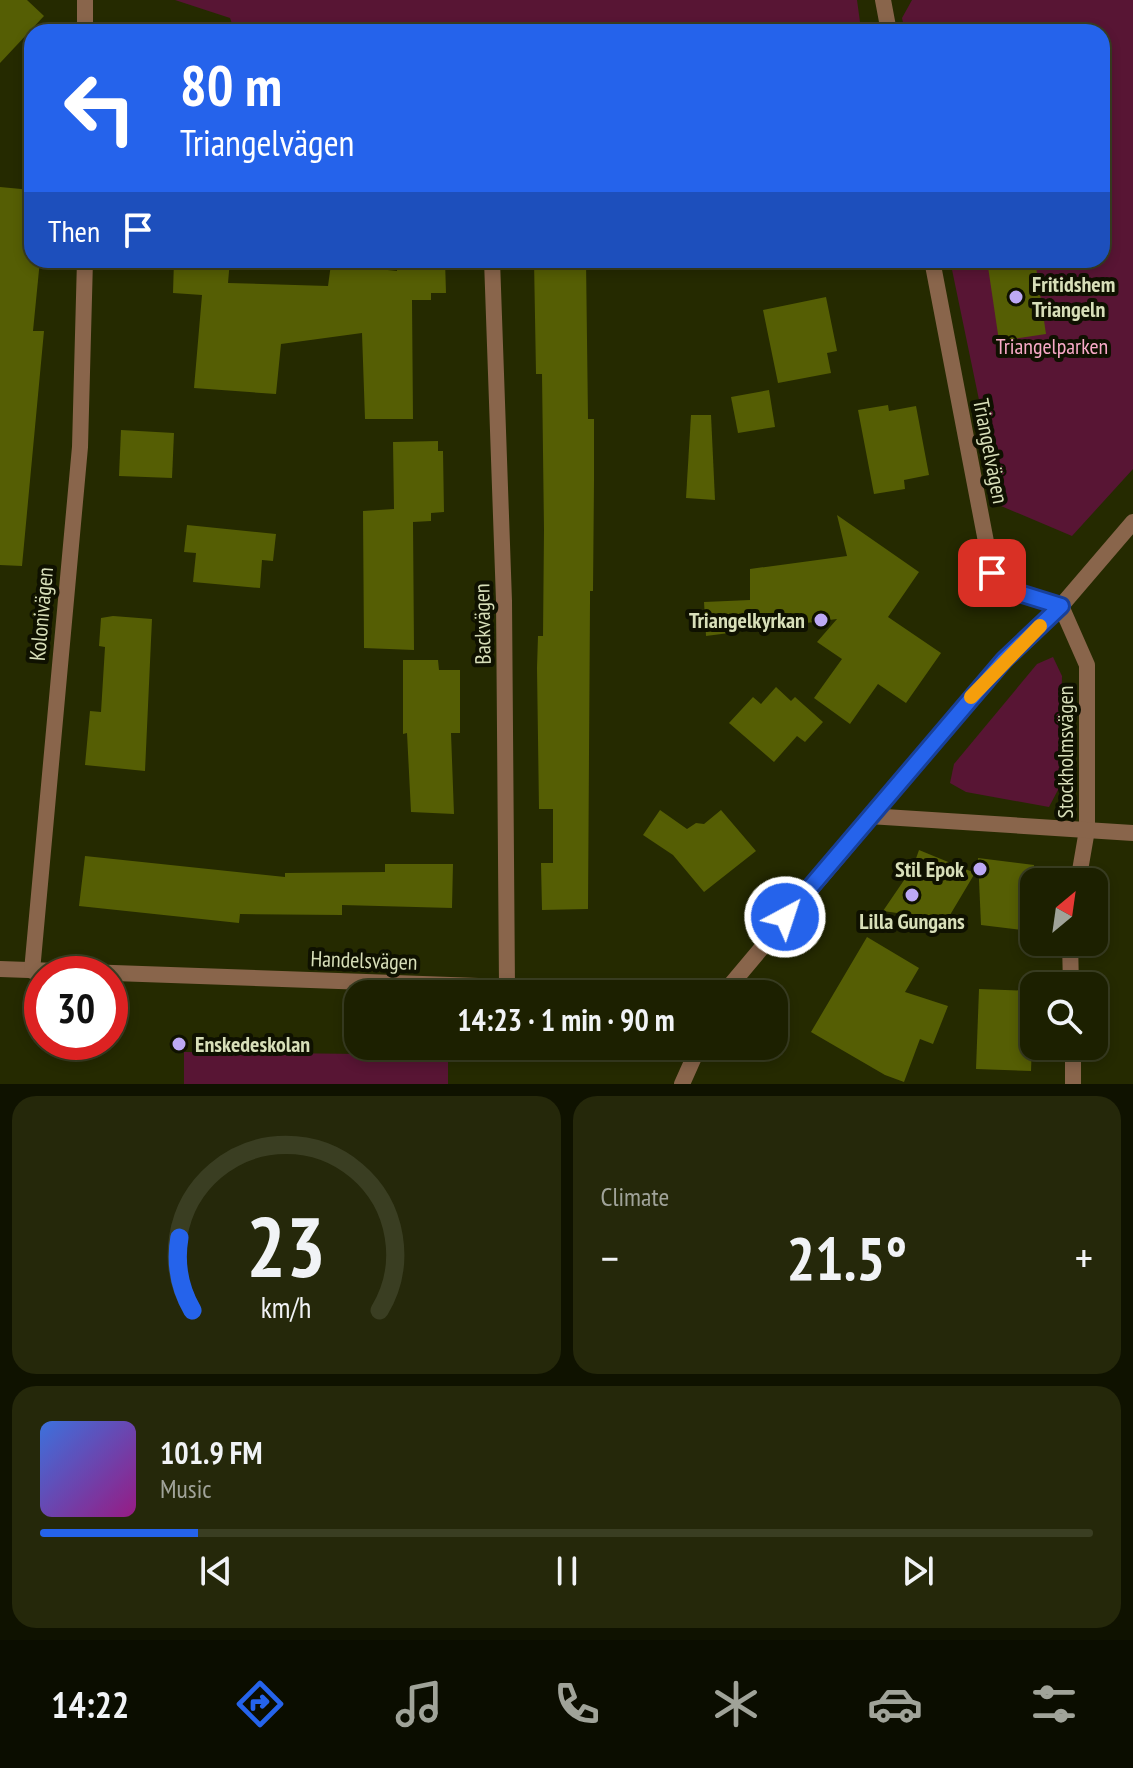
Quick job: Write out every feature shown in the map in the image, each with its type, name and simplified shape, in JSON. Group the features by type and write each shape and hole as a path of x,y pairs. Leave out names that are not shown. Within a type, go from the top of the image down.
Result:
{"street":[{"path":"85,0 85,24"},
{"path":"883,0 888,24"},
{"name":"Kolonivägen","path":"33,956 80,447 85,268"},
{"name":"Backvägen","path":"492,268 504,601 507,980"},
{"name":"Triangelvägen","path":"934,268 992,573 1006,589 1061,606"},
{"path":"733,980 1004,660 1061,606 1133,522"},
{"name":"Stockholmsvägen","path":"869,816 1087,830 1087,665 1061,606"},
{"path":"1080,868 1087,830 1133,833"},
{"name":"Handelsvägen","path":"0,969 24,970"},
{"name":"Handelsvägen","path":"128,974 344,982"},
{"path":"682,1084 693,1060"},
{"path":"1073,1060 1073,1084"}],"green space":[{"path":"175,0 857,0 860,22 232,24 230,18"},
{"name":"Triangelparken","path":"912,0 1133,0 1133,469 1072,536 1001,506 952,268 1110,268 1110,24 903,24 902,18"},
{"path":"1053,657 1062,676 1059,788 1049,807 966,792 950,783 954,764 1037,664"},
{"path":"184,1052 344,1054 344,1060 448,1060 448,1084 184,1084"}],"building":[{"path":"0,0 27,0 44,16 37,24 24,24 24,37 0,63"},
{"path":"0,187 24,189 24,268 39,268 33,331 44,331 22,566 0,565"},
{"path":"174,268 229,268 228,283 328,286 330,268 397,271 397,268 445,268 446,293 431,293 431,300 412,300 413,419 365,419 362,333 281,344 276,394 194,388 202,295 173,293"},
{"path":"534,268 586,268 588,419 594,419 588,909 542,910 541,863 553,863 553,809 539,809 537,668 538,636 543,636 544,530 542,374 536,374"},
{"name":"Fritidshem Triangeln","path":"988,268 1036,268 1046,334 999,341"},
{"path":"826,297 837,351 827,353 831,373 778,383 763,310"},
{"path":"769,390 775,427 738,433 731,397"},
{"path":"888,405 889,411 916,406 929,475 904,480 905,489 874,494 858,410"},
{"path":"691,415 711,415 715,500 686,498"},
{"path":"121,430 174,433 172,478 119,476"},
{"path":"438,441 438,451 443,451 444,512 431,513 431,521 413,522 414,650 364,648 363,511 394,509 393,442"},
{"name":"Triangelkyrkan","path":"837,515 919,572 888,617 941,653 906,703 878,684 850,724 814,698 842,659 817,642 837,619 706,636 704,602 750,600 750,569 847,556"},
{"path":"187,525 276,534 273,561 262,560 260,588 193,582 196,553 184,552"},
{"path":"101,618 152,619 145,771 85,765 90,711 101,712 105,647 99,646"},
{"path":"403,660 438,660 439,670 460,670 460,733 451,733 454,814 411,812 407,733 403,734"},
{"path":"776,687 791,701 795,697 823,722 805,742 797,736 774,762 729,723 753,697 761,704"},
{"path":"660,810 687,829 696,823 704,824 721,810 756,851 704,892 673,855 643,835"},
{"path":"919,850 975,873 947,920 883,911 913,867"},
{"path":"85,856 285,877 285,873 385,872 385,864 453,864 452,908 342,905 342,915 240,914 239,923 79,906"},
{"path":"978,858 1034,865 1034,868 1020,868 1020,930 981,925"},
{"path":"867,937 919,968 905,992 948,1006 933,1044 920,1039 904,1082 885,1075 811,1032"},
{"path":"979,989 1020,990 1020,1060 1031,1060 1031,1071 976,1069"}],"slow traffic":[{"path":"971,697 1040,626"}],"place":[{"name":"Fritidshem Triangeln","path":"1016,297"},
{"name":"Triangelkyrkan","path":"821,620"},
{"name":"Stil Epok","path":"980,869"},
{"name":"Lilla Gungans","path":"912,895"},
{"name":"Enskedeskolan","path":"179,1044"}],"route":[{"path":"785,917 1004,660 1061,606 1006,589 992,573"}]}
